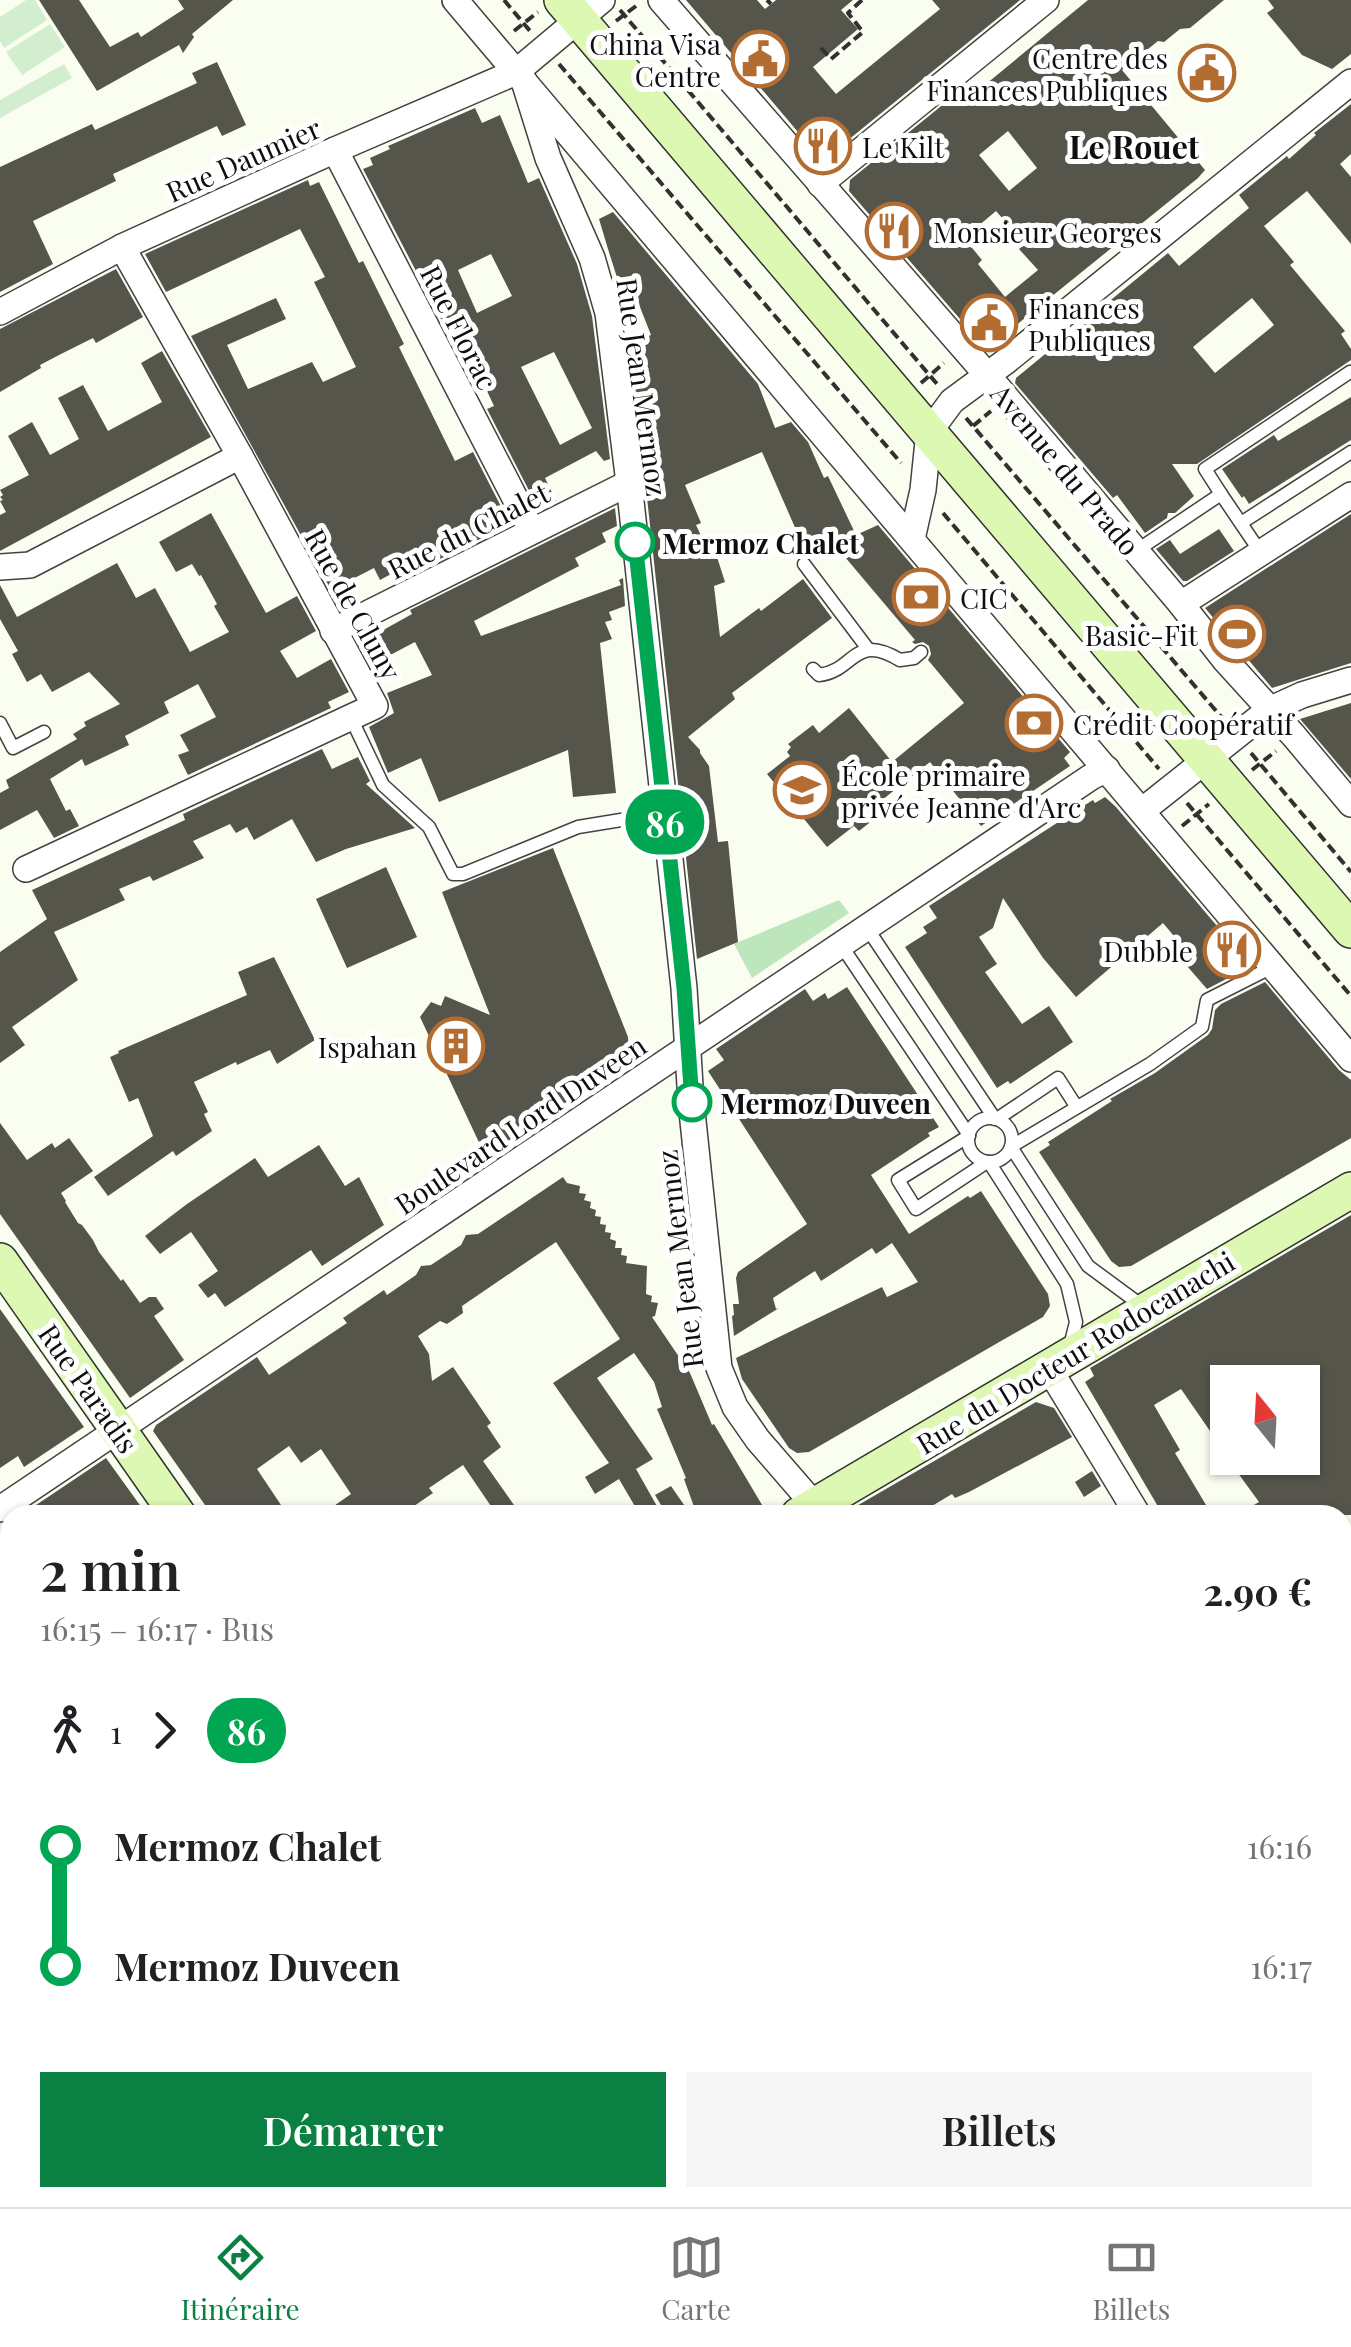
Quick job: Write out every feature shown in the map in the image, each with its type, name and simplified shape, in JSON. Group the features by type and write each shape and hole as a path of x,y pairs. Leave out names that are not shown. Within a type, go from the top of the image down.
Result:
{"main road":[{"path":"580,7 929,432 1351,930"},
{"name":"Rue du Docteur Rodocanachi","path":"823,1505 1351,1190"},
{"name":"Rue Paradis","path":"0,1261 171,1505"}],"street":[{"path":"455,0 912,538 967,612 1143,810 1351,1059"},
{"name":"Avenue du Prado","path":"661,0 988,376 1351,804"},
{"path":"820,184 1046,0"},
{"path":"520,77 580,7"},
{"name":"Rue Daumier","path":"0,312 122,247 335,150 520,77"},
{"name":"Rue Jean Mermoz","path":"520,77 548,158 592,258 608,313 684,988 719,1368 735,1407 807,1505"},
{"path":"912,538 924,490 929,432 952,400 988,376 1351,82"},
{"name":"Rue Florac","path":"335,150 532,531"},
{"name":"Rue de Cluny","path":"122,247 375,706 350,718"},
{"path":"2,566 30,565 240,456"},
{"name":"Rue du Chalet","path":"333,631 629,483"},
{"path":"1180,604 1351,495"},
{"path":"1143,810 1270,710 1351,680"},
{"path":"26,869 350,718"},
{"name":"Boulevard Lord Duveen","path":"6,1505 1107,770"},
{"path":"1058,1362 1125,1505"}],"lane":[{"path":"1261,553 1205,469 1350,372"},
{"path":"1241,524 1351,452"},
{"path":"1136,552 1221,494"},
{"path":"804,564 868,649"},
{"path":"813,670 819,675 829,674 868,649 900,660 914,658 921,652"},
{"path":"350,718 383,785 428,827 453,874 463,874 578,827 664,814"},
{"path":"0,723 13,748 44,732"},
{"path":"867,928 996,1119 1008,1127 1012,1147 1088,1266 1147,1309"},
{"path":"841,946 969,1135 975,1156 988,1162 1067,1284 1076,1322 1058,1362"},
{"path":"1076,1106 1058,1078 996,1119 976,1124 969,1135 898,1180 916,1208 988,1162 1002,1158 1012,1147 1076,1106 1150,1064 1202,1028 1208,1000 1272,966"}],"path":[{"path":"821,48 831,60 864,32 848,13 862,0"},
{"path":"494,46 580,7 952,400 1351,872"}],"green space":[{"path":"26,0 35,0 47,20 4,48 0,41 0,17"},
{"path":"50,24 65,47 22,75 6,52"},
{"path":"64,64 72,78 0,118 0,100"},
{"path":"839,900 849,913 752,978 734,944"}],"building":[{"path":"39,0 79,0 110,47 138,32 141,37 184,9 178,0 233,0 192,34 194,37 183,53 179,45 97,91"},
{"path":"686,0 757,0 765,9 776,0 853,0 841,10 858,29 813,67 836,94 940,9 932,0 1020,0 826,158 820,158"},
{"path":"1088,0 1224,0 1190,28 1180,29 1164,42 1158,41 1122,70 1205,170 994,343 975,321 967,327 849,191 850,180 956,94 963,103","holes":["1008,131 1037,168 1009,191 979,155","996,211 1025,244 1019,249 1038,270 1005,297 978,264 982,260 964,238"]},
{"path":"1268,0 1351,0 1351,54 1332,69 1302,55 1267,13 1274,8"},
{"path":"217,62 246,125 222,136 217,126 113,174 116,181 33,221 53,264 0,292 0,167 92,124 95,130 197,83 192,73"},
{"path":"1351,104 1351,154 1340,164 1351,177 1351,244 1307,191 1264,226 1294,262 1290,265 1345,331 1341,334 1351,349 1351,360 1197,464 1172,464 1194,496 1145,533 1117,495 1113,498 1015,383 1016,378 1168,253 1179,266 1249,208 1239,195 1287,156 1289,159","holes":["1252,298 1274,325 1215,373 1193,347"]},
{"path":"475,108 482,123 500,115 528,183 539,178 577,264 592,316 610,459 604,461 596,451 545,478 556,501 539,510 487,409 494,406 487,391 490,389 475,358 471,360 464,345 456,348 363,169 373,165 370,158 390,149 388,146","holes":["491,254 512,296 477,313 458,270","554,352 592,428 560,445 521,367"]},
{"path":"308,180 310,186 319,182 359,263 363,261 404,344 399,347 455,461 473,452 510,524 420,569 415,561 380,580 374,568 331,590 322,573 326,571 307,537 303,539 191,336 276,298 286,319 227,345 248,389 312,362 323,382 356,367 314,282 325,277 300,229 166,292 145,254"},
{"path":"613,212 758,384 775,428 791,422 808,442 856,535 878,525 1070,752 1064,758 1070,766 981,826 930,762 877,804 883,812 859,831 854,826 827,847 767,774 790,756 788,744 813,725 819,733 849,708 892,762 964,703 928,660 929,646 912,642 915,640 834,544 807,555 762,452 685,485 701,523 696,525 712,559 717,557 725,582 714,586 720,637 803,579 832,618 732,693 735,699 688,737 709,766 718,842 728,841 738,942 697,959 645,479 654,475 641,445 629,348 651,335 638,302 624,285 620,287 608,249 599,219"},
{"path":"116,269 143,317 96,343 93,338 40,365 41,368 0,392 0,329"},
{"path":"162,351 211,437 0,551 0,515 6,512 0,490 29,475 8,436 32,422 50,455 79,439 58,398 83,385 108,431 162,402 141,363"},
{"path":"1351,397 1351,440 1249,504 1242,498 1222,469 1274,435 1278,441"},
{"path":"615,508 617,526 602,533 606,542 575,558 579,566 474,621 481,636 621,585 619,580 623,578 625,606 609,612 612,620 605,622 612,639 600,643 616,793 573,797 568,750 439,802 421,758 388,773 369,727 394,713 387,693 432,675 415,642 375,663 383,676 379,678 360,643 412,614 410,610"},
{"path":"211,513 266,613 297,596 316,631 280,651 297,678 331,659 349,692 328,702 331,708 188,775 178,755 189,751 180,735 216,717 198,684 164,702 169,713 125,736 129,745 85,766 82,759 50,779 66,811 70,809 79,826 54,838 37,810 0,830 0,793 9,788 6,780 77,739 73,734 86,726 84,722 120,704 89,672 52,692 41,674 27,682 12,654 18,651 0,619 0,585 17,617 117,563 136,598 155,588 190,652 229,632 201,575 192,564 176,572 159,542"},
{"path":"1351,514 1351,663 1272,688 1205,608"},
{"path":"1219,529 1234,551 1187,581 1156,549 1170,540 1180,554"},
{"path":"1351,703 1351,779 1300,719"},
{"path":"322,749 332,769 358,757 370,781 366,784 415,828 316,862 292,819 254,840 247,827 236,833 230,824 193,841 204,858 153,881 150,876 119,889 125,900 54,932 78,980 12,1027 25,1045 0,1063 0,952 47,919 32,890 185,820 183,814"},
{"path":"1105,797 1251,966 1207,989 1187,966 1194,960 1163,923 1076,997 1043,958 1003,898 993,928 979,937 997,964 985,972 1022,1024 1049,1006 1073,1042 1010,1084 1008,1081 997,1088 905,947 927,933 923,927 937,918 929,906 1063,819 1062,816"},
{"path":"553,848 628,1037 629,1053 617,1069 516,1137 484,1153 420,1017 431,1002 441,1006 445,996 490,1015 442,892"},
{"path":"386,867 417,937 347,968 316,899"},
{"path":"274,957 315,1040 277,1064 270,1050 194,1082 212,1131 176,1156 173,1151 108,1196 94,1177 153,1136 138,1098 129,1102 110,1057 247,995 238,972"},
{"path":"1265,982 1351,1080 1351,1138 1131,1266 1119,1267 1111,1261 1039,1152 1110,1099 1208,1035 1215,1010 1221,1004"},
{"path":"847,987 939,1127 871,1175 909,1234 981,1191 1048,1294 1050,1306 1043,1317 809,1452 797,1453 789,1448 742,1379 736,1358 882,1287 887,1297 918,1282 892,1243 876,1254 872,1248 821,1281 815,1271 773,1298 776,1309 779,1308 734,1336 732,1316 733,1304 739,1304 738,1272 807,1224 708,1071 724,1060 716,1049 805,989 813,1001 825,993 828,999"},
{"path":"0,1123 27,1160 52,1143 55,1148 69,1138 93,1171 61,1193 65,1202 140,1303 156,1297 164,1309 154,1316 184,1360 130,1398 0,1214"},
{"path":"319,1145 345,1186 359,1177 384,1225 322,1266 311,1250 225,1307 215,1293 208,1298 198,1285 218,1271 191,1232 160,1254 145,1236 255,1158 268,1177"},
{"path":"563,1177 567,1183 580,1186 579,1193 586,1194 584,1200 591,1202 595,1216 601,1217 600,1224 606,1225 605,1232 611,1233 610,1239 616,1241 615,1248 622,1248 621,1255 627,1256 626,1263 647,1266 646,1294 652,1296 651,1302 658,1303 652,1317 690,1373 712,1425 762,1505 693,1505 657,1409 662,1407 654,1382 634,1353 597,1378 653,1459 636,1469 656,1505 634,1505 619,1479 595,1494 585,1477 609,1463 553,1383 620,1339 556,1242 462,1306 463,1313 447,1324 440,1321 418,1336 429,1354 432,1381 453,1367 491,1423 487,1426 501,1447 483,1461 514,1505 490,1505 463,1465 429,1488 433,1493 416,1505 335,1505 351,1494 321,1449 301,1463 289,1446 257,1469 281,1505 205,1505 153,1431 156,1425 257,1357 269,1375 347,1323 343,1318 384,1290 387,1295 416,1275 421,1266 431,1265 461,1245 466,1235 478,1234"},
{"path":"1351,1215 1351,1505 1254,1505 1259,1502 1239,1475 1320,1475 1320,1365 1210,1365 1210,1431 1181,1389 1154,1405 1180,1450 1175,1453 1206,1505 1157,1505 1085,1382 1094,1376 1090,1368"},
{"path":"0,1309 84,1427 24,1467 18,1456 0,1468"},
{"path":"1036,1402 1054,1408 1072,1437 969,1492 955,1498 952,1494 934,1505 858,1505"},
{"path":"106,1458 140,1505 36,1505"},
{"path":"1092,1471 1101,1486 1084,1497 1075,1482"},
{"path":"671,1486 684,1505 661,1505 655,1495"}],"bus line":[{"name":"86","path":"635,542 684,988 692,1102"}],"place":[{"name":"China Visa Centre","path":"760,59"},
{"name":"Centre des Finances Publiques","path":"1207,73"},
{"name":"Le Kilt","path":"823,146"},
{"name":"Monsieur Georges","path":"894,231"},
{"name":"Finances Publiques","path":"989,323"},
{"name":"Mermoz Chalet","path":"635,542"},
{"name":"CIC","path":"921,597"},
{"name":"Basic-Fit","path":"1237,634"},
{"name":"Crédit Coopératif","path":"1034,723"},
{"name":"École primaire privée Jeanne d'Arc","path":"802,790"},
{"name":"Dubble","path":"1232,950"},
{"name":"Ispahan","path":"456,1046"},
{"name":"Mermoz Duveen","path":"692,1102"}],"district":[{"name":"Le Rouet","path":"1134,145"}]}
